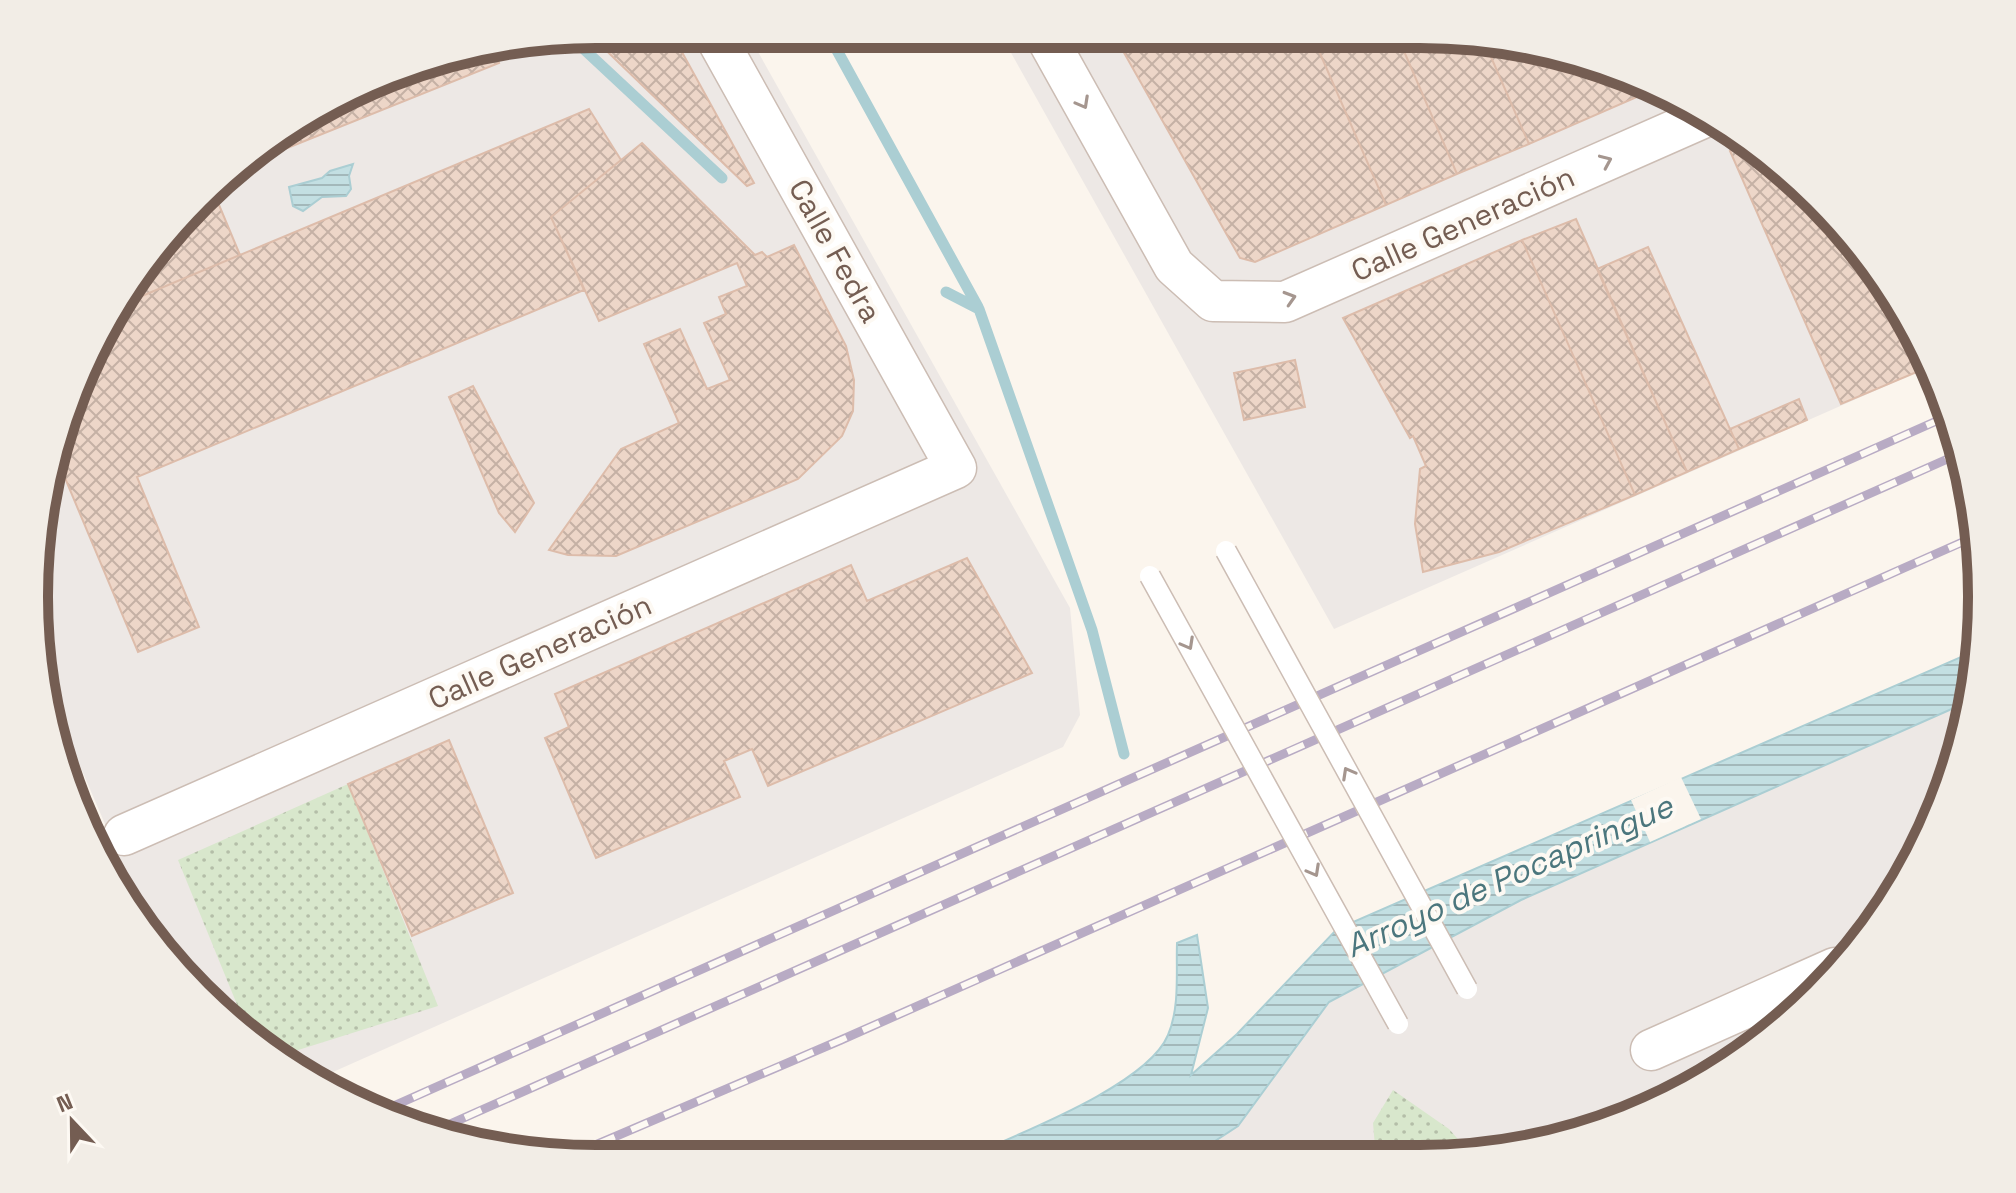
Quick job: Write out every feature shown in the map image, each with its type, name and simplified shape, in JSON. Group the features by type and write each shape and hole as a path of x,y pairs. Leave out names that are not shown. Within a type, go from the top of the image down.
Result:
{"street":[{"name":"Calle Fedra","path":"722,48 956,468"},
{"name":"Calle Generación","path":"1052,48 1174,266 1213,301 1285,302 1695,121"},
{"name":"Calle Generación","path":"124,835 956,468"},
{"path":"1651,1050 1813,978"}],"lane":[{"path":"1226,551 1467,989"},
{"path":"1150,576 1398,1024"}],"shaded area":[{"path":"756,48 1070,608 1080,715 1063,747 327,1075 292,1053 235,1009 184,958 134,892 66,733 49,632 49,561 59,489 77,420 121,322 161,263 235,184 292,140 354,105 420,77 489,59 561,49"},
{"path":"1008,48 1455,49 1527,59 1596,77 1694,121 1753,161 1832,235 1895,322 1919,371 1334,629"},
{"path":"1956,707 1939,773 1926,806 1895,871 1876,901 1832,958 1781,1009 1694,1072 1596,1116 1491,1140 1420,1145 1209,1145 1238,1126 1329,1002 1521,900"}],"green space":[{"path":"348,784 438,1006 291,1052 241,1014 178,860"},
{"path":"1393,1090 1449,1129 1462,1143 1375,1145 1373,1123"}],"water":[{"path":"353,164 349,176 351,189 346,196 322,197 303,211 293,206 289,187 322,178 330,171"},
{"name":"Arroyo de Pocapringue","path":"1964,655 1956,707 1521,900 1329,1002 1238,1126 1209,1145 994,1145 1108,1090 1155,1054 1172,1024 1177,989 1177,943 1197,935 1208,1008 1191,1075 1237,1034 1337,929"}],"pier":[{"path":"1681,777 1701,819 1650,842 1631,800"}],"building":[{"path":"604,48 680,48 754,183 747,186"},
{"path":"1121,48 1318,48 1386,205 1255,262 1240,258"},
{"path":"1318,48 1403,48 1457,174 1386,205"},
{"path":"1403,48 1489,53 1529,144 1457,174"},
{"path":"1489,53 1561,67 1641,95 1529,144"},
{"path":"497,58 499,63 273,154 322,121 387,90 455,67"},
{"path":"589,109 621,160 551,217 584,290 137,477 199,627 138,652 63,473 77,420 90,387 136,299"},
{"path":"642,143 755,255 762,252 767,257 794,245 846,346 854,380 853,411 842,436 798,479 616,556 568,555 549,550 621,449 679,423 644,344 680,329 707,389 730,380 704,323 726,314 719,297 747,286 737,263 599,321 551,217"},
{"path":"1736,149 1781,184 1832,235 1876,292 1895,322 1919,371 1841,404 1730,151"},
{"path":"217,201 240,255 136,299 184,235"},
{"path":"1576,219 1687,472 1635,495 1522,240"},
{"path":"1522,240 1635,495 1499,552 1423,572 1415,524 1420,469 1426,466 1413,436 1410,438 1343,318"},
{"path":"1648,247 1739,449 1687,472 1597,269"},
{"path":"1295,360 1305,407 1244,420 1234,373"},
{"path":"473,386 534,503 515,532 499,513 449,397"},
{"path":"1799,399 1807,420 1739,449 1730,429"},
{"path":"967,558 1032,673 768,786 752,749 724,761 740,797 596,858 545,738 569,727 555,694 851,565 867,601"},
{"path":"449,740 513,893 412,936 348,784"}],"waterway":[{"path":"583,48 722,178"},
{"path":"836,48 978,307"},
{"path":"946,292 979,309 1092,630 1124,754"}],"railway":[{"path":"394,1106 1939,420"},
{"path":"449,1124 1950,458"},
{"path":"595,1145 841,1040 1965,541"}]}
